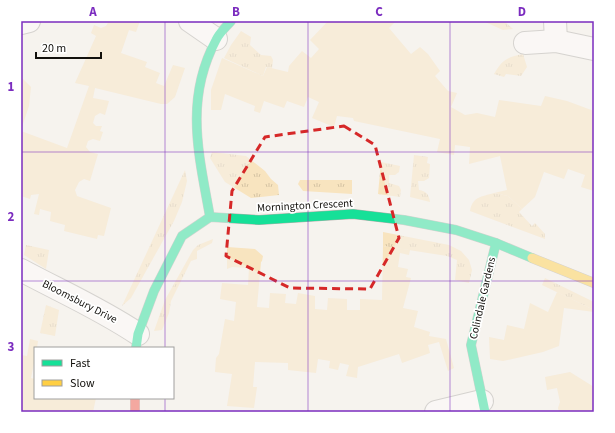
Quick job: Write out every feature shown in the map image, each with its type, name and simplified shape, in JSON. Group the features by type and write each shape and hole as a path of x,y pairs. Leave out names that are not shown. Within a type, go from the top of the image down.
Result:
{"street":[{"path":"21,23 28,21"},
{"path":"190,21 216,39"},
{"path":"137,341 154,291 182,236 210,217 196,142 197,109 201,76 216,39 231,21"},
{"path":"525,43 555,31 594,49"},
{"name":"Mornington Crescent","path":"210,217 259,220 353,214 404,220 456,230 496,243 594,283"},
{"name":"Colindale Gardens","path":"436,412 484,406 471,345 496,243"},
{"name":"Bloomsbury Drive","path":"21,270 102,313 116,318 137,341"},
{"path":"135,399 135,412"}],"highlighted area":[{"path":"344,126 375,145 399,238 370,289 290,288 226,256 232,191 265,137"}],"green space":[{"path":"109,21 140,21 136,32 129,30 121,53 147,62 145,67 160,73 156,83 164,86 173,65 185,68 175,97 167,104 161,104 95,88 93,98 109,101 105,115 100,113 95,116 93,123 96,126 102,126 100,131 103,132 100,141 93,139 88,141 86,147 90,152 98,154 90,181 84,179 79,182 75,190 77,196 111,208 104,236 98,235 97,239 64,231 65,225 50,221 51,212 40,209 39,215 34,214 39,194 31,195 30,199 21,196 21,131 67,148 89,86 75,83 96,36 91,33 94,25 101,28 106,26"},
{"path":"328,21 396,21 389,28 411,54 420,47 428,54 440,71 435,76 448,91 457,93 451,107 465,115 477,113 495,117 499,100 541,106 545,96 567,101 594,111 594,191 581,187 585,175 568,169 564,179 544,172 535,197 522,209 508,196 494,193 507,190 500,156 469,164 470,147 455,145 454,155 437,152 440,139 354,121 353,118 337,116 334,127 312,118 319,102 308,97 304,107 287,101 284,108 264,101 260,113 254,111 255,106 225,94 221,110 211,110 211,90 222,58 263,76 267,67 288,72 289,66 302,51 311,58 319,49 310,40"},
{"path":"483,21 504,21 513,29 503,30"},
{"path":"241,31 251,37 250,45 261,55 271,56 273,60 272,68 266,67 263,76 224,58"},
{"path":"523,54 527,67 521,76 506,74 504,77 494,74 502,62 513,56"},
{"path":"21,77 31,87 29,106 21,130"},
{"path":"212,152 246,156 265,171 278,185 279,195 251,198 225,182 210,158"},
{"path":"414,155 428,157 427,163 430,164 429,178 424,181 418,181 419,190 427,193 430,202 410,197"},
{"path":"381,162 400,166 399,172 395,175 389,175 389,183 399,186 401,190 400,197 378,194"},
{"path":"185,170 187,181 182,202 174,221 131,298 122,306"},
{"path":"300,180 352,180 352,194 303,191 298,184"},
{"path":"494,193 508,196 522,209 519,212 532,226 535,223 545,234 545,239 470,211 475,200 481,196"},
{"path":"383,232 449,245 461,251 469,260 472,270 469,283 455,280 457,260 447,256 383,246"},
{"path":"213,239 212,243 197,251 197,259 191,261 171,301 169,313 162,330 154,331 165,300 193,250 198,245"},
{"path":"26,245 49,250 46,269 24,255"},
{"path":"383,246 410,250 409,255 400,253 398,267 408,269 406,277 411,278 403,308 418,311 414,327 430,332 429,336 446,339 454,368 448,371 439,342 428,345 430,353 402,363 399,354 358,367 357,378 346,376 349,365 340,363 338,370 329,368 330,361 318,359 316,373 288,370 288,363 255,362 253,387 257,387 254,408 227,406 232,374 215,372 216,358 219,354 225,319 234,321 236,302 220,299 222,283 248,285 249,268 232,267 227,269 227,247 255,249 263,256 261,262 257,307 269,308 270,293 286,294 285,303 296,304 298,293 315,296 315,309 327,310 328,298 347,299 347,310 360,310 360,299 382,300"},
{"path":"545,278 594,302 594,310 542,285"},
{"path":"557,292 594,310 594,312 564,308 559,346 543,352 503,361 490,359 489,337 504,340 507,325 524,329 530,303 548,312"},
{"path":"46,305 59,310 55,336 40,333"},
{"path":"30,339 38,341 37,347 34,347 34,363 31,378 34,379 34,399 96,399 93,412 21,412 21,355 27,356"},
{"path":"570,372 594,387 594,412 559,412 558,408 560,402 557,388 547,390 545,377"}],"traffic: fast":[{"path":"210,217 199,150 197,106 200,84 206,62 217,37 231,21"},
{"path":"136,347 138,334 154,291 182,236 210,217 259,220 353,214 404,220 456,230 496,243 532,258"},
{"path":"485,412 471,345 496,243"}],"traffic: slow":[{"path":"532,258 594,283"}],"traffic: jam":[{"path":"135,399 135,412"}]}
